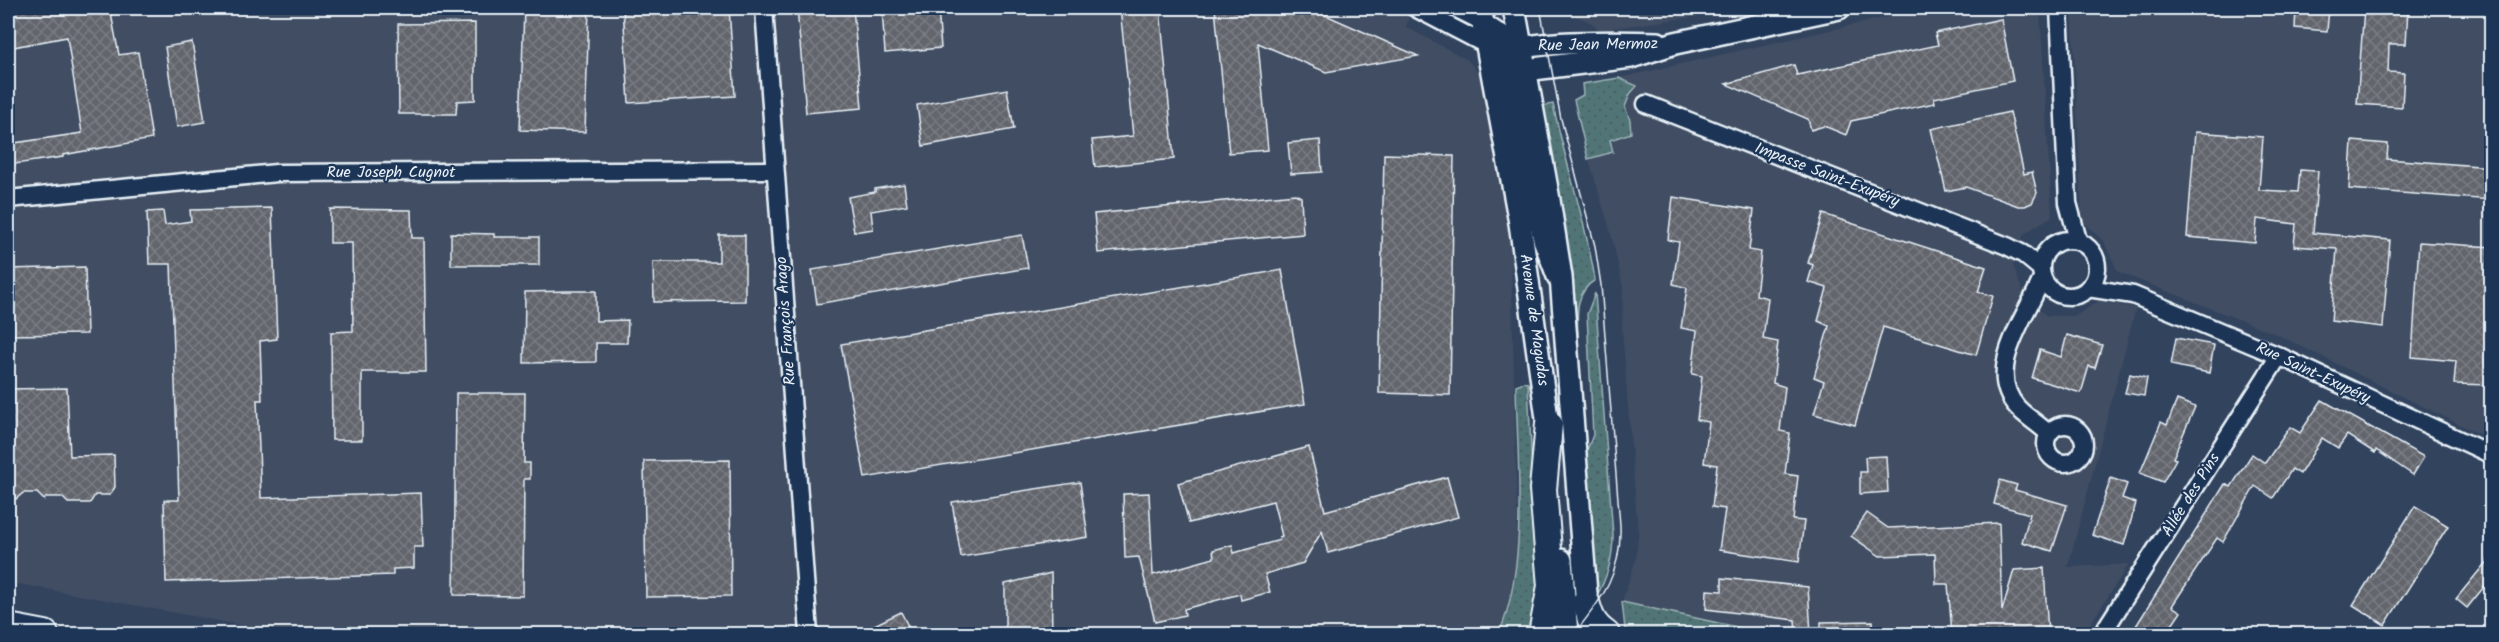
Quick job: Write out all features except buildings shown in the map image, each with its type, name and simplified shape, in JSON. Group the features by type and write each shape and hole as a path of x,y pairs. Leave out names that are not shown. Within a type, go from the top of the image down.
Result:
{"highway":[{"path":"1542,634 1551,586 1543,489 1549,423"},
{"path":"1586,602 1591,619 1606,634"},
{"path":"8,627 45,634"}],"main road":[{"name":"Rue Jean Mermoz","path":"1525,70 1631,57 1675,43 1839,8"},
{"name":"Avenue de Magudas","path":"1509,10 1504,47 1494,81 1526,258 1549,423 1567,634"},
{"name":"Avenue de Magudas","path":"1482,15 1504,47 1525,70 1556,239 1563,296 1588,634"},
{"name":"Rue Jean Mermoz","path":"1504,47 1628,42 1675,43"}],"street":[{"name":"Rue François Arago","path":"764,8 809,634"},
{"path":"1415,8 1504,47 1537,221 1549,263 1563,296"},
{"path":"1455,8 1482,15"},
{"path":"2059,8 2068,203 2078,240"},
{"name":"Impasse Saint-Exupéry","path":"1646,104 2045,260"},
{"name":"Rue Joseph Cugnot","path":"8,199 277,172 775,170"},
{"path":"2049,434 2017,407 2008,393 2004,378 2006,358 2013,338 2027,311 2045,260 2064,222 2068,203"},
{"path":"2062,240 2078,240 2088,247 2095,257 2097,269 2093,283 2079,294 2069,296 2052,291 2045,260 2062,240"},
{"name":"Rue Saint-Exupéry","path":"2097,269 2133,295 2279,356 2492,455"},
{"name":"Rue Saint-Exupéry","path":"2088,288 2133,295"},
{"path":"2027,311 2059,294"},
{"name":"Allée des Pins","path":"2102,634 2279,356"}],"shaded area":[{"path":"8,8 1412,8 1406,27 1468,60 1480,76 1511,246 1518,560 1505,620 1499,634 288,634 8,582"},
{"path":"1564,8 1759,8 1599,30 1592,23 1565,12"},
{"path":"1927,8 2040,8 2052,216 2024,234 2013,265 2025,297 2047,316 2075,316 2099,301 2136,308 2068,567 2129,564 2084,634 1772,634 1622,602 1636,559 1638,534 1622,329 1623,287 1611,234 1581,133 1574,100 1583,95 1582,84 1619,78"},
{"path":"2072,8 2491,8 2491,440 2276,334 2118,272 2104,242 2082,220"}],"green space":[{"path":"1619,78 1637,86 1630,94 1625,107 1630,120 1631,133 1610,140 1613,152 1588,159 1574,100 1583,95 1582,84"},
{"path":"1553,104 1595,280 1582,294 1579,303 1578,353 1541,106"},
{"path":"1595,293 1613,535 1609,567 1596,597 1584,457 1593,435 1587,314"},
{"path":"1528,383 1538,601 1529,634 1499,634 1508,606 1518,544 1519,479 1516,385"},
{"path":"1622,602 1755,631 1756,634 1637,634 1625,629"}],"tram line":[{"path":"1540,8 1561,119 1595,246 1601,285 1620,525 1618,557 1609,584 1594,609 1574,634"}]}
